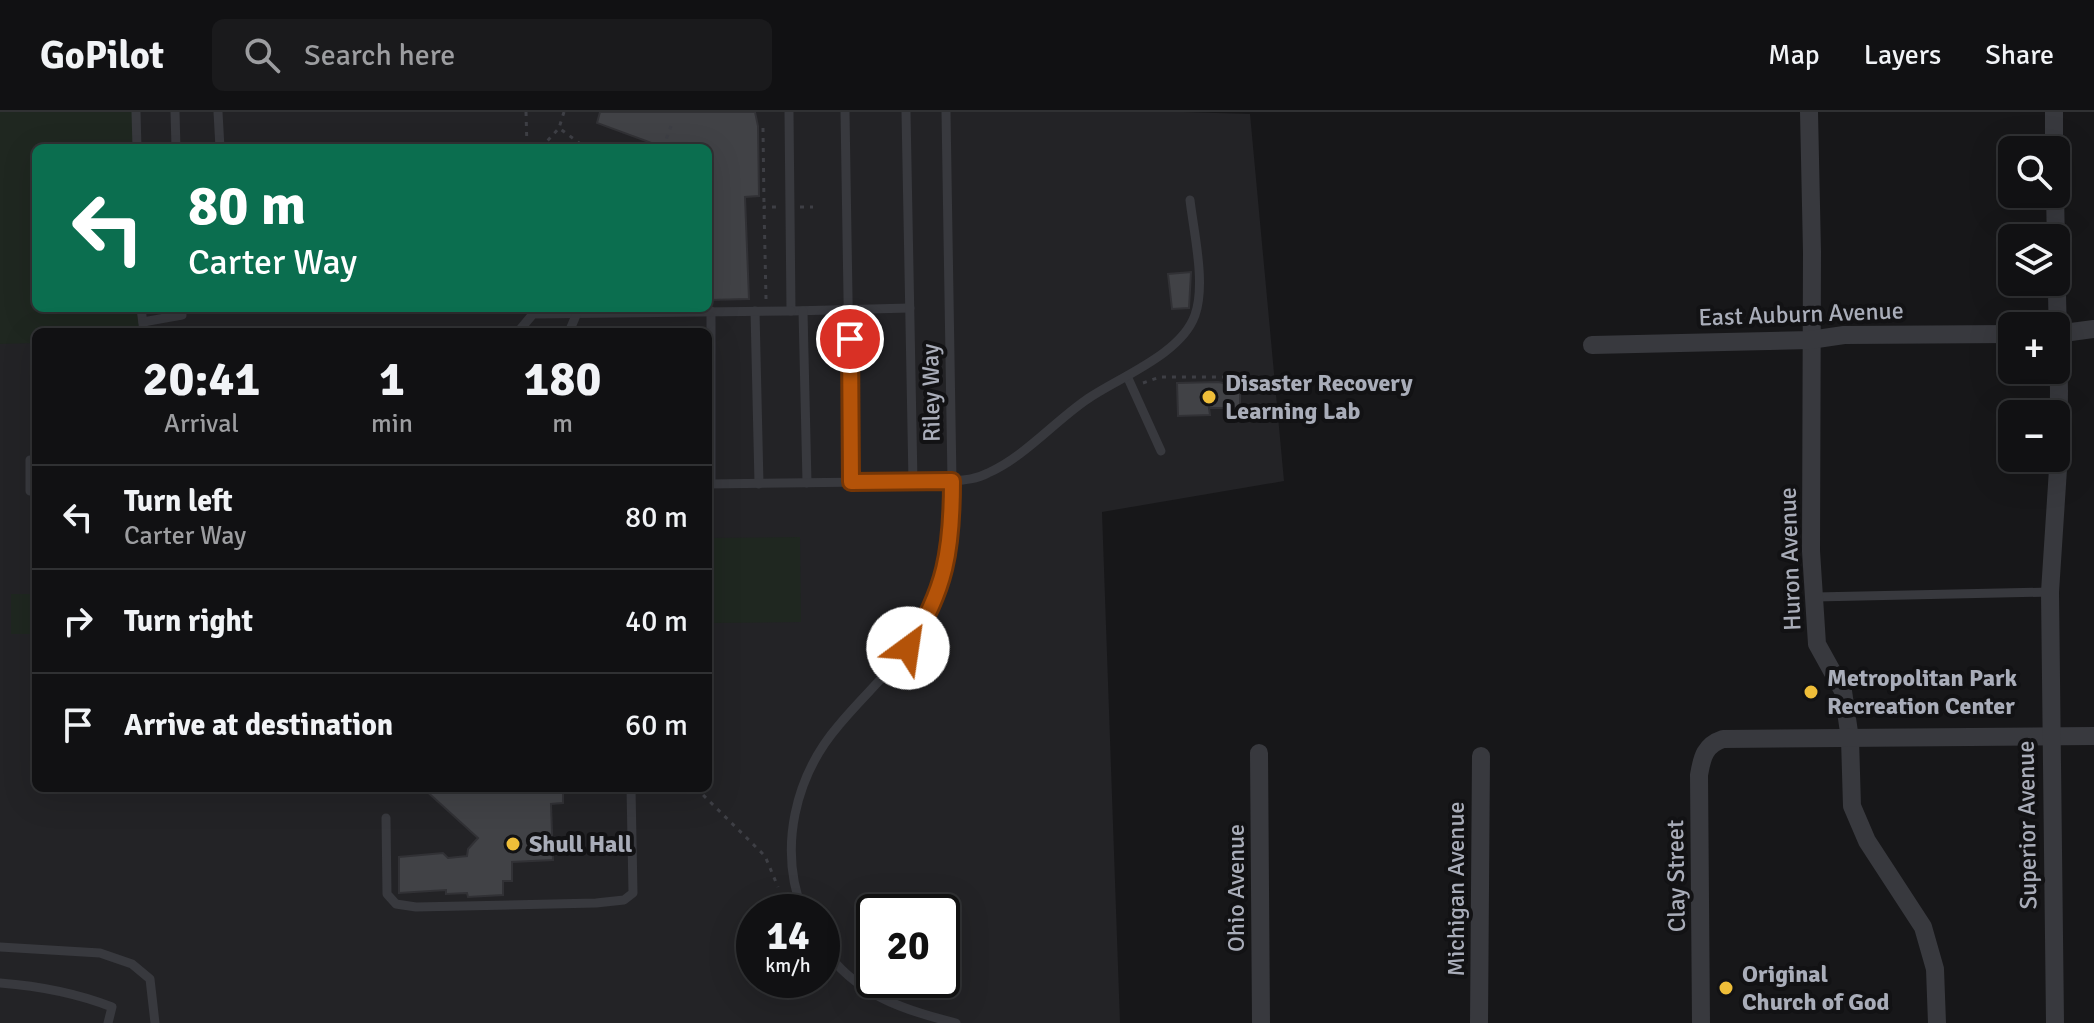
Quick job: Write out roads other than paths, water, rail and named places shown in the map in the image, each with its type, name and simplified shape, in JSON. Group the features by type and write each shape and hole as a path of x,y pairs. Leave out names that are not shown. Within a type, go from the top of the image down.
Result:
{"street":[{"name":"Huron Avenue","path":"1809,112 1811,551 1817,644 1843,691 1850,739 1852,806 1867,841 1923,927 1935,969 1937,1023"},
{"path":"2054,112 2054,136"},
{"name":"Superior Avenue","path":"2055,208 2057,312"},
{"path":"2070,332 2094,329"},
{"name":"East Auburn Avenue","path":"1592,345 1810,340 1844,335 1998,334"},
{"name":"Superior Avenue","path":"2055,1023 2050,592 2058,469 2057,384"},
{"path":"1850,739 2094,736"},
{"name":"Clay Street","path":"1701,1023 1701,759 1707,748 1723,739 1850,739"},
{"name":"Ohio Avenue","path":"1259,753 1261,1023"},
{"name":"Michigan Avenue","path":"1479,1023 1481,756"}],"lane":[{"path":"136,112 137,144"},
{"path":"175,112 176,144"},
{"path":"218,112 220,144"},
{"path":"789,112 791,311"},
{"path":"845,112 851,482"},
{"path":"906,112 913,482"},
{"name":"Riley Way","path":"797,894 791,857 792,827 797,804 813,764 837,726 908,648 930,612 946,565 952,530 952,481 946,112"},
{"path":"712,484 952,481 987,474 1087,399 1161,354 1178,340 1195,318 1200,290 1190,200"},
{"path":"712,311 755,307 791,311 910,308"},
{"path":"755,307 759,484"},
{"path":"803,311 807,483"},
{"path":"143,327 182,315 182,312"},
{"path":"521,328 533,314 644,312"},
{"path":"571,328 577,313"},
{"path":"1127,376 1161,451"},
{"path":"30,460 32,491"},
{"path":"1815,597 2050,592"},
{"path":"386,818 387,894 396,904 431,907 596,903 624,900 633,893 631,792"},
{"path":"0,947 100,953 132,964 150,979 155,1023"},
{"path":"840,968 862,988 887,1002 918,1014 956,1023"},
{"path":"0,983 31,985 88,998 112,1007 108,1023"}],"place":[{"name":"Disaster Recovery Learning Lab","path":"1209,397"},
{"name":"Metropolitan Park Recreation Center","path":"1811,692"},
{"name":"Shull Hall","path":"513,844"},
{"name":"Original Church of God","path":"1726,988"}]}
